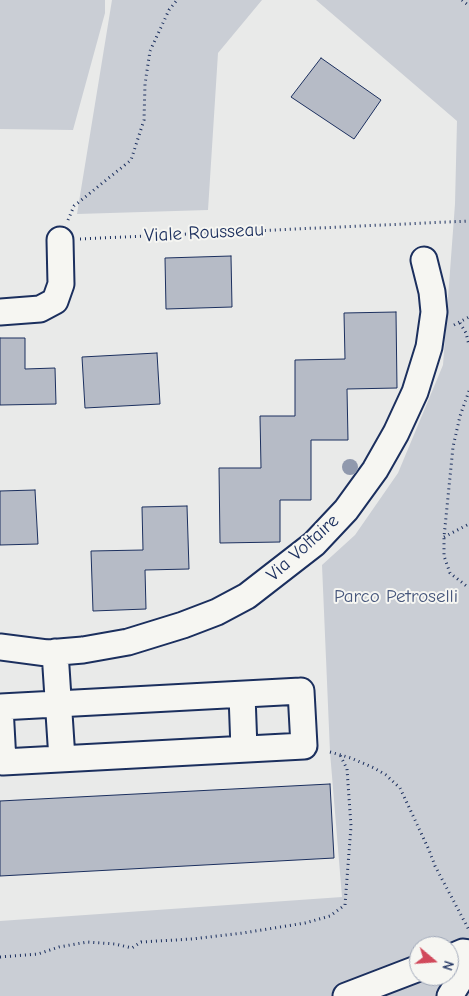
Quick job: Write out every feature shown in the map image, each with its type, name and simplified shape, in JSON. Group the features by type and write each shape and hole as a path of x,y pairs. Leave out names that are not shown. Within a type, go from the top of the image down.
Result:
{"street":[{"path":"0,312 40,309 55,301 62,284 60,240"},
{"name":"Via Voltaire","path":"0,647 55,652 95,649 128,642 217,612 267,582 306,551 330,528 376,470 407,410 421,374 431,339 434,312 432,292 424,260"},
{"path":"55,652 62,759"},
{"path":"302,691 304,746 3,762 0,707 242,694 302,691"},
{"path":"242,694 244,749"},
{"path":"450,996 469,965"},
{"path":"346,996 409,972"}],"path":[{"path":"60,240 74,206 131,160 144,120 145,84 150,51 169,10 178,0"},
{"path":"462,0 469,6"},
{"name":"Viale Rousseau","path":"60,240 469,221"},
{"path":"469,318 460,323 466,333 469,345"},
{"path":"469,392 460,416 453,447 444,536 444,556 450,573 469,588"},
{"path":"444,536 469,524"},
{"path":"330,752 351,758 380,772 400,788 435,866 469,930"},
{"path":"0,957 38,954 59,947 87,942 115,944 132,948 141,942 243,933 305,923 330,916 344,905 351,826 347,769 340,755"}],"green space":[{"path":"0,0 105,0 105,13 73,130 0,129"},
{"path":"112,0 262,0 218,53 208,210 77,214"},
{"name":"Parco Petroselli","path":"316,0 469,0 469,996 0,996 0,921 342,897 330,752 322,565 355,535 398,473 443,365 455,204 457,121"}],"building":[{"path":"321,58 381,100 354,139 291,97"},
{"path":"231,256 232,307 166,309 165,258"},
{"path":"396,312 397,388 347,389 348,440 311,440 311,500 280,500 280,542 220,543 219,468 261,468 260,416 295,416 295,360 345,359 344,313"},
{"path":"0,338 25,338 25,369 55,368 56,404 0,405"},
{"path":"157,353 160,404 85,408 82,357"},
{"path":"35,490 38,544 0,545 0,491"},
{"path":"187,506 189,569 145,570 146,609 93,611 91,551 143,550 142,507"},
{"path":"330,784 334,858 0,876 0,801"}]}
